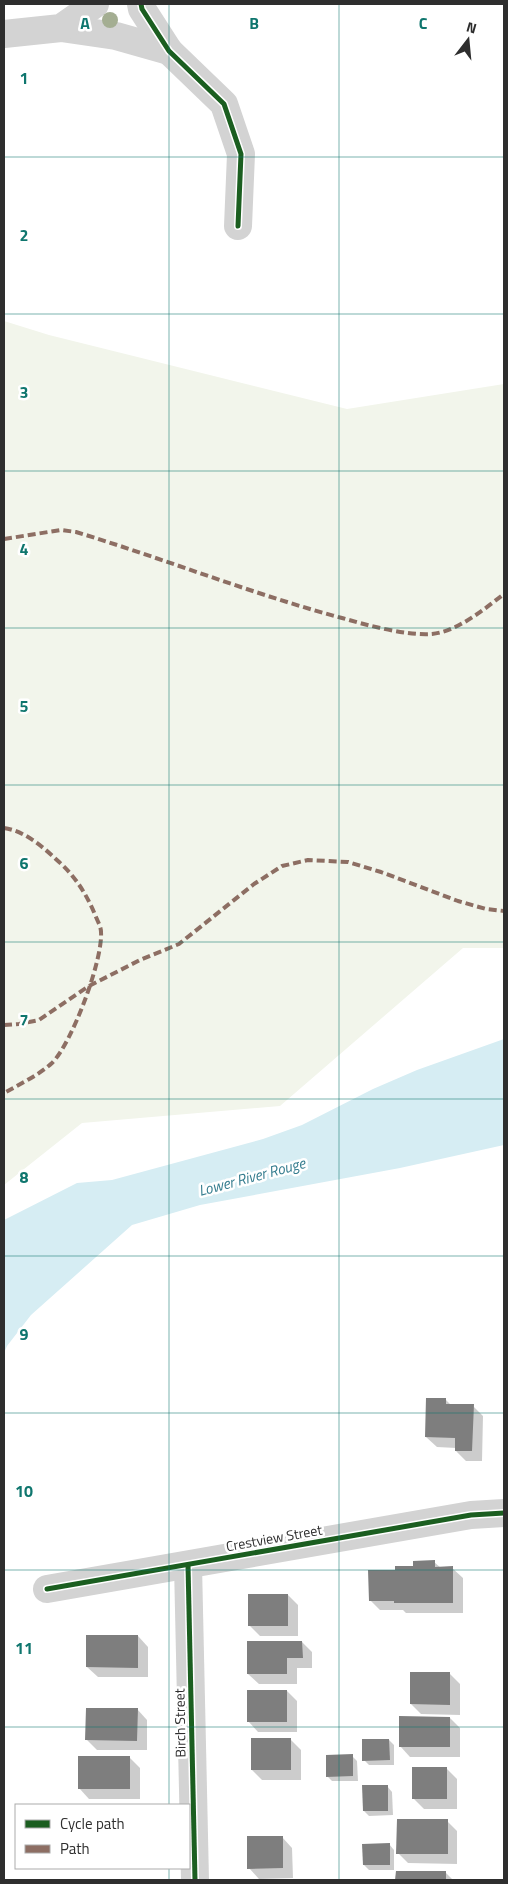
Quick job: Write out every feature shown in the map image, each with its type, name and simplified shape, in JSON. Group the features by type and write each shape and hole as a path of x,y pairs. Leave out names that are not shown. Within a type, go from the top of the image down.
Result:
{"street":[{"path":"61,28 95,4"},
{"path":"141,4 142,10 169,51 224,104 241,154 238,226"},
{"path":"4,34 61,28 116,36 169,51"},
{"name":"Crestview Street","path":"47,1589 471,1515 504,1513"},
{"name":"Birch Street","path":"188,1565 195,1880"}],"shaded area":[{"path":"4,321 49,335 347,409 504,384 504,948 463,948 280,1106 82,1123 4,1185"}],"water":[{"name":"Lower River Rouge","path":"504,1039 504,1145 400,1168 200,1205 132,1225 31,1315 7,1346 4,1353 4,1220 77,1183 112,1180 263,1139 302,1125 373,1089 417,1070"}],"building":[{"path":"426,1398 446,1398 446,1404 474,1404 472,1451 455,1451 455,1438 425,1437"},
{"path":"435,1560 435,1567 453,1566 453,1603 369,1601 368,1570 395,1570 395,1566 413,1566 413,1561"},
{"path":"248,1594 288,1594 288,1626 248,1626"},
{"path":"86,1635 138,1635 138,1668 86,1667"},
{"path":"247,1641 302,1641 303,1658 287,1658 287,1674 247,1674"},
{"path":"410,1672 450,1672 450,1705 410,1704"},
{"path":"247,1690 287,1690 287,1722 247,1722"},
{"path":"86,1708 138,1708 137,1741 85,1740"},
{"path":"399,1716 450,1717 450,1747 399,1747"},
{"path":"251,1738 291,1738 291,1770 251,1770"},
{"path":"362,1739 389,1739 390,1760 362,1761"},
{"path":"353,1754 353,1776 326,1777 326,1755"},
{"path":"78,1756 130,1756 130,1789 78,1789"},
{"path":"412,1767 447,1767 447,1799 412,1799"},
{"path":"362,1785 388,1785 388,1811 363,1811"},
{"path":"397,1819 448,1819 448,1854 396,1854"},
{"path":"247,1836 283,1836 283,1868 247,1869"},
{"path":"390,1843 390,1865 363,1865 362,1844"},
{"path":"396,1871 446,1871 446,1880 395,1880"}],"marked path":[{"path":"4,539 61,530 76,532 308,609 399,632 432,634 451,629 470,619 504,594"},
{"path":"4,828 19,832 33,840 64,867 85,894 93,909 101,932 92,980 77,1020 60,1053 52,1063 41,1071 4,1093"},
{"path":"4,1025 39,1020 89,986 140,960 179,944 254,884 282,866 308,860 348,862 381,872 458,901 486,909 504,911"}],"cycle path":[{"path":"141,4 142,9 169,51 224,104 241,154 238,226"},
{"path":"47,1589 471,1515 504,1513"},
{"path":"188,1565 195,1880"}]}
